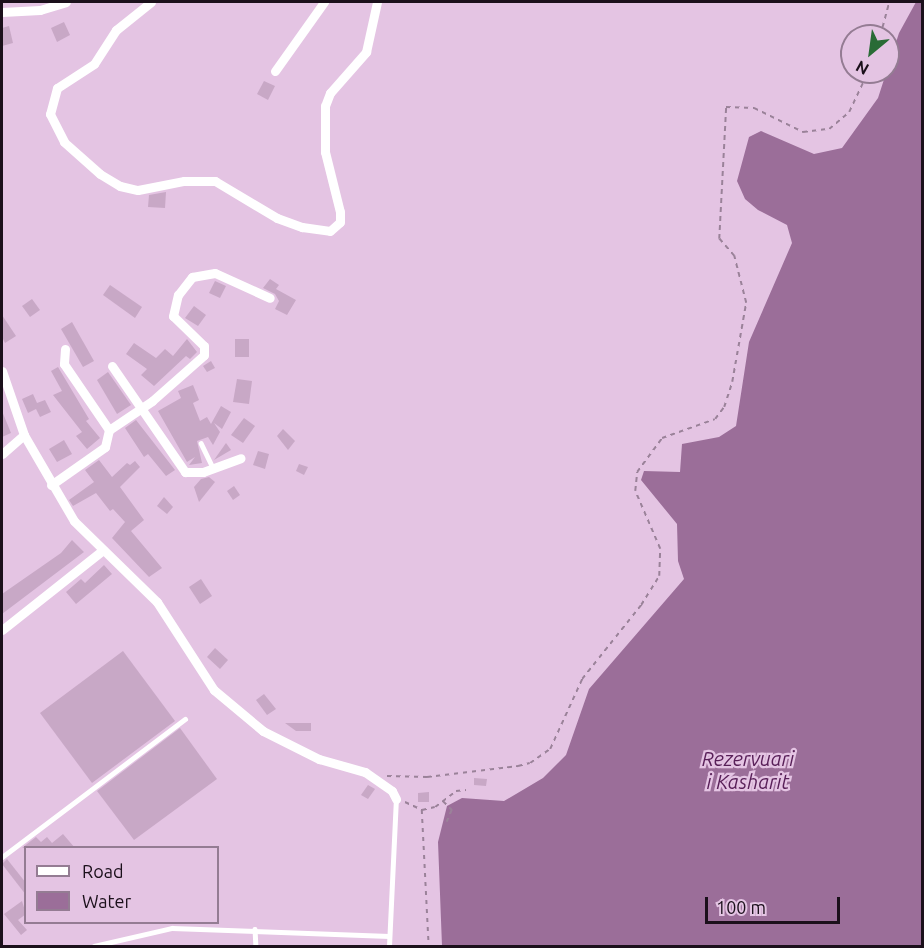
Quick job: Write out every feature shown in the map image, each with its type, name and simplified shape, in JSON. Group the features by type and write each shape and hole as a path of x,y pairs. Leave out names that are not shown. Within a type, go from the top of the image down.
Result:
{"street":[{"path":"2,12 40,9 66,2"},
{"path":"151,2 116,30 94,64 57,88 50,114 64,142 100,174 120,186 138,190 184,181 215,181 277,218 302,227 330,231 340,222 340,212 325,153 325,106 330,93 366,52 377,2"},
{"path":"275,71 324,2"},
{"path":"51,485 105,447 109,430 192,367 206,350 173,316 178,296 192,277 215,273 270,298"},
{"path":"65,350 64,364 109,430"},
{"path":"112,366 142,407 180,468 191,474 214,469 241,458"},
{"path":"2,371 24,435 74,521 157,602 199,669 230,708 288,745 371,776 396,799"},
{"path":"2,454 24,435"},
{"path":"2,630 103,550"}],"lane":[{"path":"201,443 214,469"},
{"path":"2,857 185,719"},
{"path":"389,946 396,799"},
{"path":"94,946 172,928 255,929 389,936"},
{"path":"255,929 256,946"}],"path":[{"path":"883,24 889,2"},
{"path":"382,776 427,777 518,766 550,749 582,679 641,605 659,576 660,549 635,491 636,472 662,438 715,418 724,407 730,388 746,303 734,256 719,239 726,107 754,108 803,132 830,129 849,112 862,84"},
{"path":"396,799 422,810 442,801 456,791 466,790"},
{"path":"442,801 452,810 447,822"},
{"path":"422,810 429,946"}],"water":[{"name":"Rezervuari i Kasharit","path":"916,2 922,2 922,946 442,946 438,842 447,806 462,798 504,801 543,778 566,755 589,689 684,579 678,561 677,524 641,480 644,471 680,472 682,444 719,437 736,426 749,342 792,243 787,225 758,210 745,199 737,181 749,137 761,131 814,154 842,148 878,98 883,84 900,84 900,31"}],"building":[{"path":"64,22 70,35 57,42 51,28"},
{"path":"9,26 13,43 2,46 2,28"},
{"path":"264,81 275,86 268,100 257,94"},
{"path":"166,192 165,208 148,207 149,195"},
{"path":"270,279 279,285 276,289 296,300 287,315 275,309 279,301 275,294 263,288"},
{"path":"215,281 226,286 220,298 209,293"},
{"path":"110,285 142,307 135,318 103,295"},
{"path":"32,299 40,310 30,317 22,306"},
{"path":"194,306 206,315 198,326 185,318"},
{"path":"2,315 16,336 5,343 2,337"},
{"path":"72,322 94,361 83,367 61,329"},
{"path":"187,339 197,352 190,359 186,356 154,386 141,375 147,369 126,354 134,343 156,358 165,349 173,356"},
{"path":"235,339 249,339 249,357 235,357"},
{"path":"211,361 215,368 207,372 203,366"},
{"path":"58,367 89,419 86,421 100,438 87,449 76,436 82,432 53,395 62,391 51,371"},
{"path":"108,372 131,405 117,414 97,380"},
{"path":"237,379 252,381 249,404 233,402"},
{"path":"193,385 199,400 193,403 200,421 207,417 211,424 221,406 231,412 222,429 214,423 220,432 213,445 208,437 197,441 202,463 189,465 195,457 187,462 158,411 181,398 178,391"},
{"path":"33,394 37,403 45,400 51,412 40,417 36,409 28,413 22,399"},
{"path":"2,411 11,433 2,437"},
{"path":"244,418 255,426 243,443 231,435"},
{"path":"136,420 175,470 166,476 148,454 144,457 125,428"},
{"path":"283,429 295,441 288,450 277,436"},
{"path":"64,440 72,454 57,462 49,449"},
{"path":"226,443 231,450 214,460"},
{"path":"258,451 269,454 265,469 253,465"},
{"path":"99,460 112,477 127,463 130,465 135,461 140,467 120,487 144,520 131,531 162,568 149,577 112,538 125,522 113,509 110,511 96,493 73,506 69,500 94,482 85,470"},
{"path":"299,464 308,467 304,475 296,471"},
{"path":"209,477 215,482 199,502 194,487 201,479"},
{"path":"234,486 240,495 233,500 227,491"},
{"path":"164,497 173,507 167,514 157,506"},
{"path":"72,540 84,552 2,614 2,594 61,553"},
{"path":"104,565 112,574 76,604 66,592 81,579 85,583"},
{"path":"201,579 212,596 200,604 189,587"},
{"path":"215,648 228,660 220,669 207,657"},
{"path":"123,651 175,721 92,783 40,713"},
{"path":"264,694 276,709 267,715 256,700"},
{"path":"285,723 311,723 311,731 296,731"},
{"path":"180,728 217,779 134,840 97,791"},
{"path":"474,778 487,779 486,786 474,785"},
{"path":"368,785 375,789 368,799 361,795"},
{"path":"429,792 429,802 418,802 418,793"},
{"path":"63,834 73,846 25,846 36,837 41,842 47,837 52,843"},
{"path":"7,859 24,880 24,892 2,864"},
{"path":"22,901 24,916 18,920 27,930 21,935 4,914"}]}
